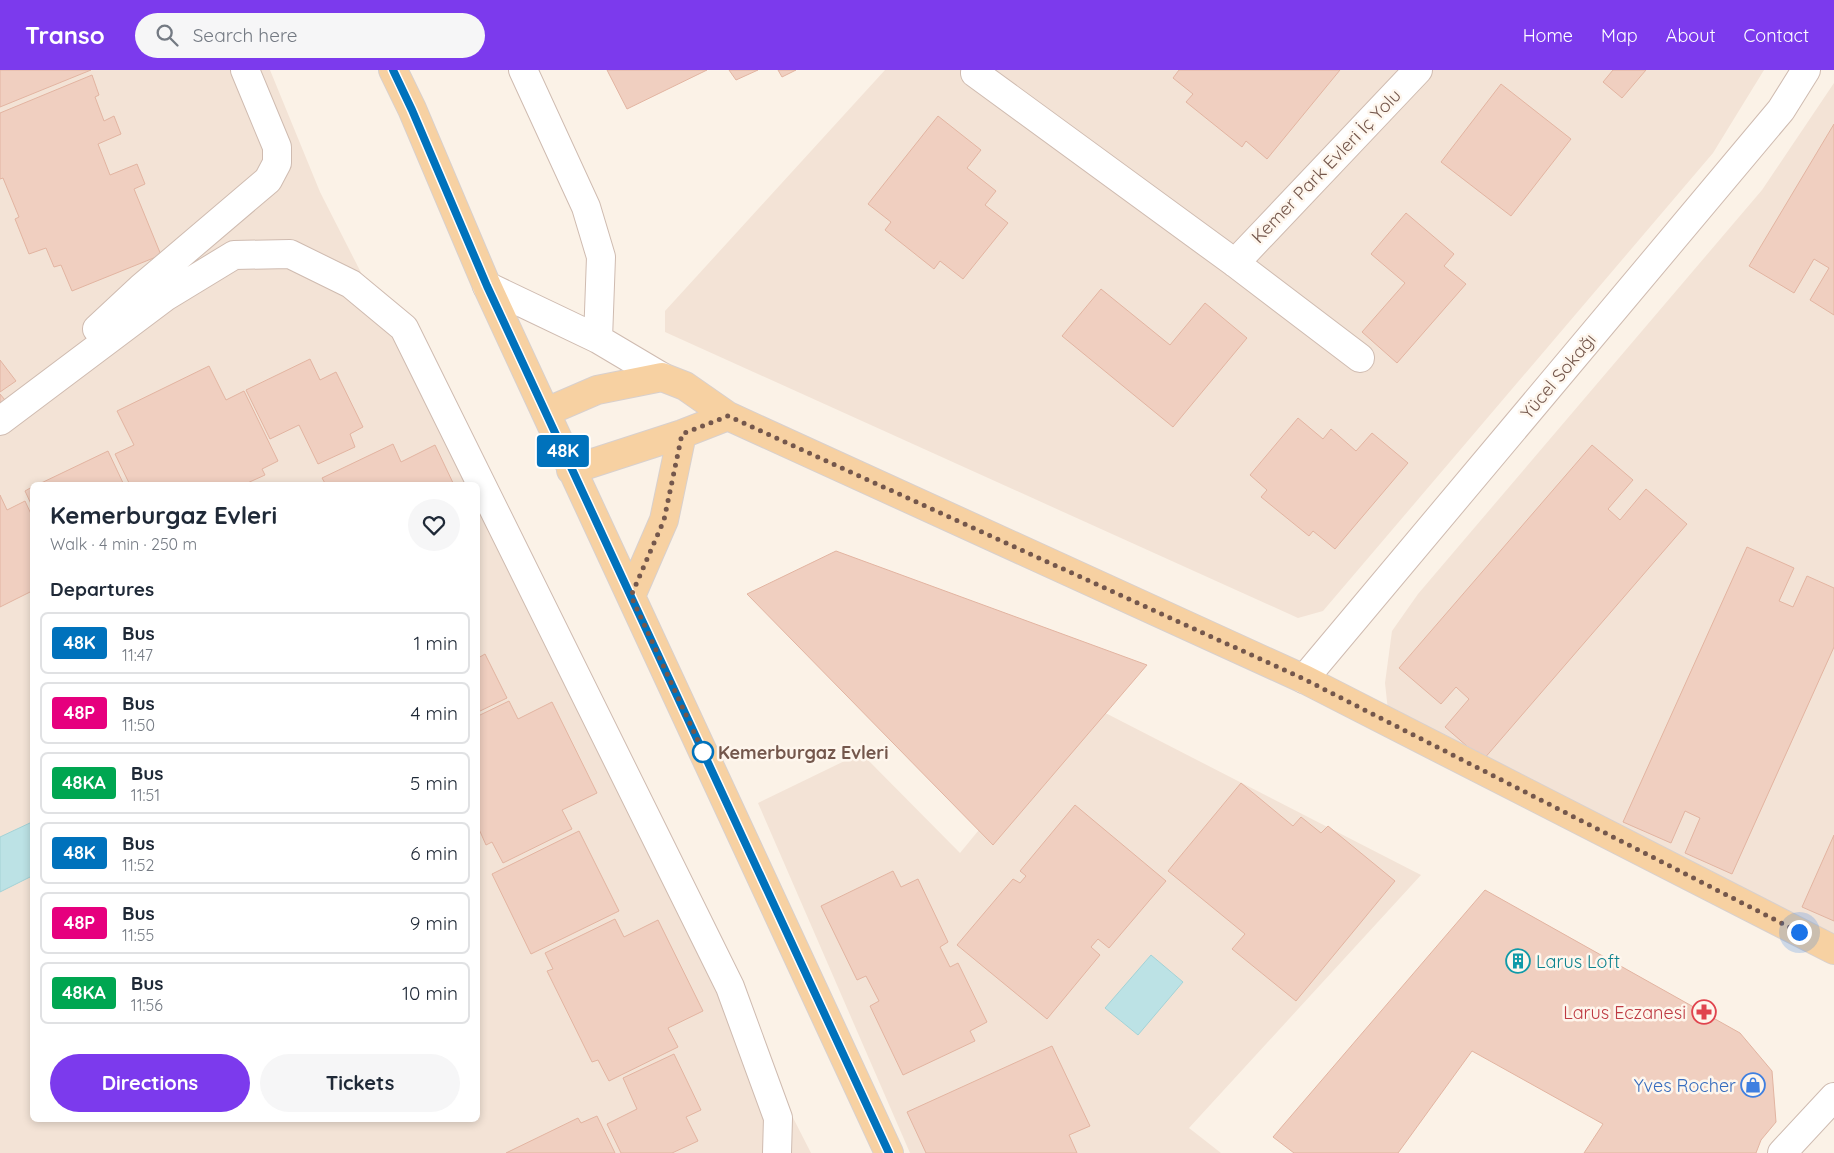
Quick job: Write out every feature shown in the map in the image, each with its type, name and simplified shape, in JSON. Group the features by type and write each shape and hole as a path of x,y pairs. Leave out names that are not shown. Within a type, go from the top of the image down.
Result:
{"main road":[{"path":"393,70 487,286 571,470 889,1153"},
{"path":"546,412 597,390 662,377 685,386 728,416 1304,679 1834,950"},
{"path":"571,470 682,434 728,416"},
{"path":"631,596 664,520 682,434"}],"street":[{"path":"0,406 74,351 141,288 268,180 277,163 277,147 245,70"},
{"path":"523,70 586,207 601,257 598,339"},
{"name":"Kemer Park Evleri İç Yolu","path":"1235,263 1418,70"},
{"name":"Yücel Sokağı","path":"1304,679 1781,110 1806,70"},
{"path":"975,73 1235,263 1360,358"},
{"path":"0,421 165,297 234,255 290,254 351,284 404,328 730,987 778,1118 777,1153"},
{"path":"487,286 598,339 662,377"},
{"path":"1782,1153 1834,1097"}],"shaded area":[{"path":"0,70 270,70 320,192 467,482 30,482 30,1122 480,1122 480,505 811,1153 0,1153"},
{"path":"885,70 1764,70 1713,153 1323,611 1298,618 665,332 665,311"},
{"path":"1834,83 1834,941 1390,729 1385,683 1392,631 1418,594 1762,190"},
{"path":"1084,702 1421,875 1189,1128 1221,1153 910,1153 758,803 861,753 960,853"}],"water":[{"path":"30,823 30,877 0,892 0,837"},
{"path":"1151,955 1183,982 1138,1035 1105,1008"}],"building":[{"path":"0,70 91,70 0,107"},
{"path":"607,70 707,70 627,109"},
{"path":"729,70 758,70 736,80"},
{"path":"778,70 796,70 782,77"},
{"path":"1179,70 1340,70 1267,159 1246,141 1242,147 1186,102 1193,94 1173,78"},
{"path":"1613,70 1646,70 1622,98 1603,82"},
{"path":"92,75 99,95 95,97 104,121 114,116 121,134 98,144 110,175 137,164 145,184 134,189 161,255 72,291 61,265 54,267 46,248 29,254 15,219 19,217 3,178 0,179 0,113"},
{"path":"1501,84 1571,139 1511,216 1441,162"},
{"path":"938,116 981,150 967,168 996,191 985,205 1008,223 963,279 940,261 934,269 885,230 891,222 868,204"},
{"path":"1834,124 1834,315 1810,300 1829,268 1814,259 1794,293 1749,266"},
{"path":"1406,213 1454,254 1444,266 1466,284 1397,363 1362,332 1405,283 1371,254"},
{"path":"1101,289 1170,345 1205,303 1247,338 1173,427 1062,336"},
{"path":"310,359 320,380 336,372 363,427 350,434 355,447 318,464 299,425 270,439 246,390"},
{"path":"0,360 16,381 0,392"},
{"path":"209,366 226,400 244,391 278,461 262,469 265,475 250,482 129,482 115,454 134,445 117,411"},
{"path":"0,394 5,400 0,404"},
{"path":"1298,418 1323,439 1331,429 1356,451 1372,433 1408,463 1335,549 1313,531 1309,536 1261,497 1267,490 1250,475"},
{"path":"393,444 401,462 435,445 453,482 324,482 322,478"},
{"path":"1592,445 1633,480 1608,509 1620,520 1646,489 1687,524 1483,760 1445,727 1469,699 1456,687 1441,704 1399,668"},
{"path":"108,451 123,482 43,482"},
{"path":"30,488 30,502 25,491"},
{"path":"0,495 7,510 25,501 30,512 30,592 0,607"},
{"path":"1747,547 1794,568 1779,601 1793,607 1807,576 1834,588 1834,647 1732,874 1685,853 1700,818 1685,811 1671,843 1623,822"},
{"path":"836,551 1147,665 993,845 747,594"},
{"path":"485,654 507,698 480,711 480,657"},
{"path":"509,701 518,719 552,702 597,793 562,810 572,829 503,863 492,842 486,845 480,832 480,715"},
{"path":"1241,783 1293,826 1301,817 1321,833 1328,826 1395,881 1296,1001 1232,949 1245,934 1168,871"},
{"path":"1075,805 1166,881 1109,948 1098,939 1091,947 1100,955 1047,1019 957,945 1013,879 1020,883 1026,876 1020,871"},
{"path":"579,831 619,911 531,954 492,874"},
{"path":"1834,835 1834,921 1802,907"},
{"path":"893,871 901,887 918,879 948,942 940,947 950,967 958,963 987,1022 970,1031 975,1041 903,1075 870,1006 879,1001 866,976 857,980 821,906"},
{"name":"Larus Loft","path":"1485,890 1740,1033 1772,1071 1776,1122 1761,1140 1756,1153 1584,1153 1603,1124 1472,1051 1398,1153 1294,1153 1273,1137"},
{"path":"615,919 624,937 658,920 703,1011 668,1028 678,1047 609,1081 598,1060 592,1062 547,971 553,969 545,953"},
{"path":"1052,1046 1090,1126 1069,1135 1077,1153 926,1153 907,1112"},
{"path":"674,1054 701,1110 686,1117 698,1141 672,1153 621,1153 607,1124 637,1109 623,1078"},
{"path":"597,1116 615,1153 506,1153 578,1118 581,1123"}],"bus line":[{"name":"48K","path":"393,70 487,286 571,470 889,1153"}],"place":[{"name":"Kemerburgaz Evleri","path":"703,752"},
{"name":"Larus Loft","path":"1518,961"},
{"name":"Larus Eczanesi","path":"1704,1012"},
{"name":"Yves Rocher","path":"1753,1085"}],"route":[{"path":"703,752 706,758 631,596 664,520 682,434 728,416 1304,679 1799,932"}]}
